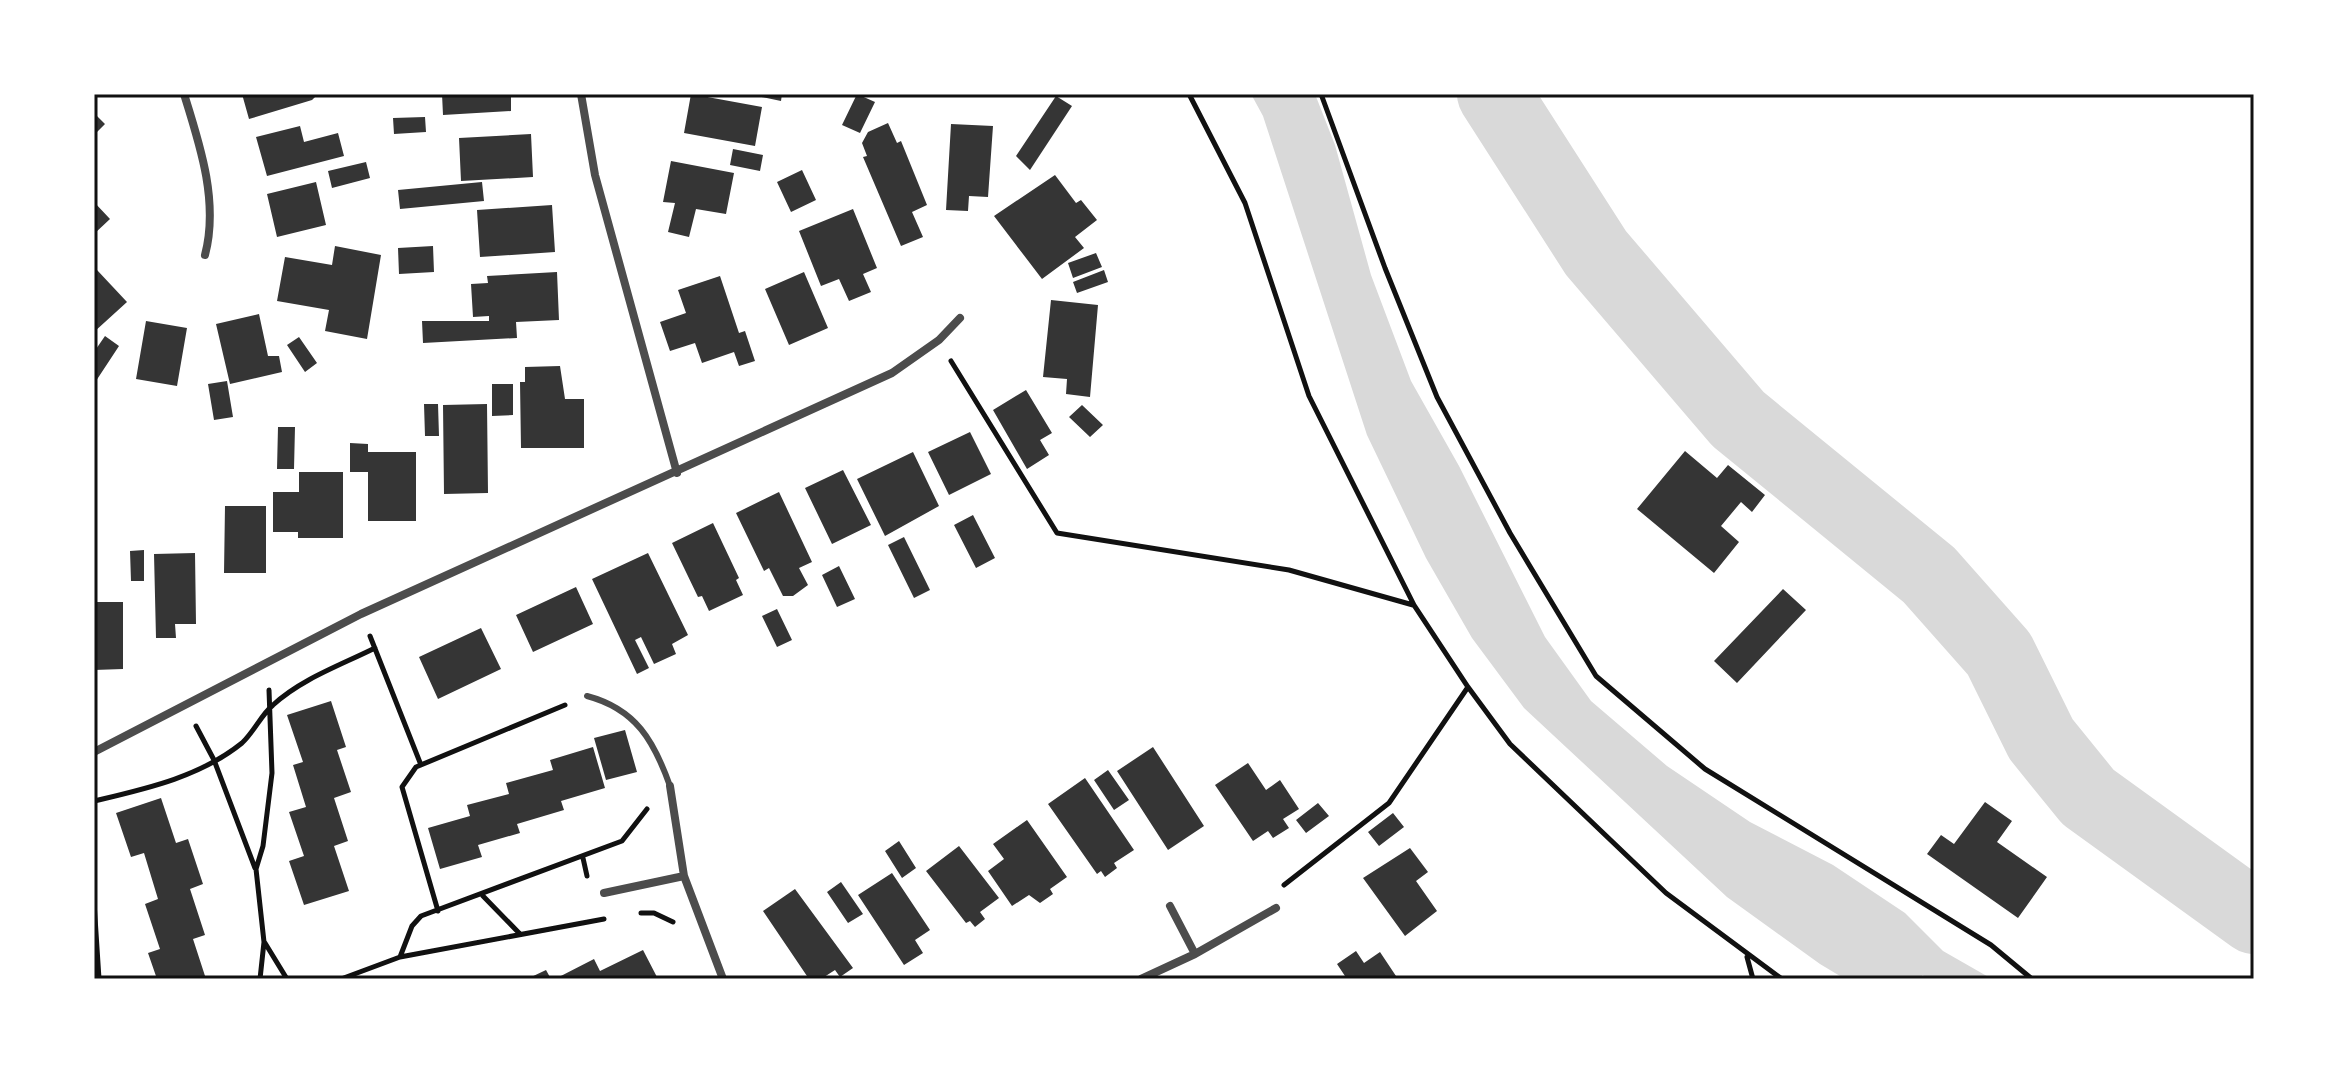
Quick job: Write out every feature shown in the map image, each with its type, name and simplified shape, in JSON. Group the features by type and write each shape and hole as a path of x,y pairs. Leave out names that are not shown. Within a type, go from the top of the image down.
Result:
{"street":[{"path":"184,94 209,190 209,238 205,255"},
{"path":"581,94 595,175 677,473"},
{"path":"94,752 361,614 892,373 939,340 960,318"},
{"path":"670,786 684,876 723,979"},
{"path":"604,893 684,876"},
{"path":"1170,906 1195,954"},
{"path":"1141,979 1195,954 1276,908"}],"lane":[{"path":"587,696 610,702 651,738 670,786"}],"path":[{"path":"1189,94 1245,203 1309,396 1414,605 1468,687 1510,744 1666,893 1782,979"},
{"path":"1321,94 1385,268 1437,397 1517,545 1596,676 1705,769 1991,945 2032,979"},
{"path":"939,340 1057,533 1289,570 1414,605"},
{"path":"361,614 421,765"},
{"path":"94,801 174,781 214,760 243,742 270,706 292,690 375,648"},
{"path":"256,869 263,846 272,773 266,661"},
{"path":"1276,908 1285,882 1389,803 1468,687"},
{"path":"438,911 402,787 421,765 587,696"},
{"path":"186,704 214,760 256,869 264,942 260,979"},
{"path":"400,957 412,926 421,916 483,896 622,841 636,828 650,803 670,786"},
{"path":"483,896 520,934"},
{"path":"94,902 99,979"},
{"path":"632,913 654,913 673,922 697,916"},
{"path":"341,979 400,957 609,918"},
{"path":"264,942 287,979"},
{"path":"1746,955 1753,979"}],"shaded area":[{"path":"1251,94 1315,94 1335,145 1371,275 1411,381 1459,466 1545,637 1591,701 1667,766 1750,822 1833,865 1905,913 1943,951 1992,979 1931,979 1922,975 1923,979 1845,979 1727,897 1524,708 1472,638 1426,558 1367,435 1263,116"}],"building":[{"path":"242,94 318,94 312,100 249,119"},
{"path":"442,94 511,94 511,111 443,115"},
{"path":"691,94 762,107 755,146 684,133"},
{"path":"748,94 782,94 781,101"},
{"path":"857,94 875,102 860,133 842,125"},
{"path":"1056,96 1072,106 1030,170 1016,156"},
{"path":"94,113 105,124 94,135"},
{"path":"425,117 426,132 394,134 393,118"},
{"path":"888,123 897,143 901,141 927,205 912,212 923,237 901,246 863,157 867,156 862,143 868,132"},
{"path":"951,124 993,126 988,197 969,196 968,211 946,210"},
{"path":"300,126 304,142 338,133 344,156 267,176 256,137"},
{"path":"531,134 533,177 461,181 459,138"},
{"path":"733,149 763,155 760,171 730,165"},
{"path":"671,161 734,173 726,214 696,209 689,237 668,232 675,203 663,202"},
{"path":"366,162 370,178 332,188 328,171"},
{"path":"802,170 816,200 791,212 777,182"},
{"path":"1055,175 1076,203 1081,200 1097,220 1075,237 1084,248 1042,279 994,216"},
{"path":"316,182 326,225 277,237 267,194"},
{"path":"482,182 484,201 400,209 398,190"},
{"path":"94,202 110,219 94,234"},
{"path":"552,205 555,252 480,257 477,210"},
{"path":"853,209 877,268 863,274 871,292 849,301 839,279 821,286 799,231"},
{"path":"335,246 381,255 367,339 325,331 329,310 277,301 285,257 332,265"},
{"path":"433,246 434,272 399,274 398,248"},
{"path":"1096,253 1102,267 1073,278 1068,263"},
{"path":"97,270 127,302 94,332 94,273"},
{"path":"1104,270 1108,282 1077,293 1073,282"},
{"path":"557,272 559,320 516,322 517,338 423,343 422,321 489,321 489,316 473,317 471,284 488,283 487,276"},
{"path":"804,272 828,328 789,345 765,289"},
{"path":"720,276 739,333 745,331 755,361 739,366 734,352 702,363 695,343 670,351 660,322 686,313 678,290"},
{"path":"1051,300 1098,305 1090,397 1066,394 1067,379 1043,377"},
{"path":"259,314 268,356 279,356 282,372 230,384 216,324"},
{"path":"146,321 187,328 177,386 136,379"},
{"path":"105,336 119,346 94,384 94,352"},
{"path":"299,337 317,363 305,372 287,345"},
{"path":"560,366 565,399 584,399 584,448 521,448 520,382 525,382 525,367"},
{"path":"227,381 233,417 214,420 208,384"},
{"path":"492,384 513,384 513,415 492,416"},
{"path":"1026,390 1052,433 1040,440 1049,455 1027,469 993,410"},
{"path":"424,404 438,404 439,436 425,436"},
{"path":"487,404 488,493 444,494 443,405"},
{"path":"1082,405 1103,425 1090,437 1069,417"},
{"path":"278,427 295,427 294,469 277,469"},
{"path":"970,432 991,474 949,495 928,452"},
{"path":"350,443 368,444 368,452 416,452 416,521 368,521 368,472 350,472"},
{"path":"1685,451 1717,478 1728,465 1765,495 1752,512 1741,502 1721,526 1739,542 1714,573 1637,509"},
{"path":"913,452 939,506 885,536 857,479"},
{"path":"843,470 871,525 832,544 805,488"},
{"path":"299,472 343,472 343,538 298,538 298,532 273,532 273,492 299,492"},
{"path":"779,492 812,562 799,568 808,585 793,596 783,596 769,568 764,571 736,513"},
{"path":"225,506 266,506 266,573 224,573"},
{"path":"973,515 995,558 976,568 954,525"},
{"path":"713,523 739,578 736,580 743,595 709,611 702,596 698,597 672,543"},
{"path":"904,537 930,590 914,598 888,545"},
{"path":"144,550 144,581 131,581 130,551"},
{"path":"195,553 196,624 175,624 176,638 156,638 154,554"},
{"path":"648,553 688,635 672,644 676,654 654,664 641,637 635,640 649,668 637,674 592,579"},
{"path":"839,566 855,599 837,607 822,575"},
{"path":"576,587 593,624 533,652 516,615"},
{"path":"1783,589 1806,610 1737,683 1714,661"},
{"path":"94,602 123,602 123,669 94,670"},
{"path":"777,609 792,640 777,647 762,616"},
{"path":"481,628 501,669 438,699 419,657"},
{"path":"331,701 346,747 337,750 351,792 334,798 348,841 334,846 349,891 304,905 289,861 304,856 289,812 306,807 293,765 303,762 287,715"},
{"path":"625,730 637,772 606,780 594,738"},
{"path":"593,747 605,788 561,801 564,810 517,824 520,833 478,845 482,857 440,869 428,828 470,816 467,805 509,794 506,783 553,770 550,760"},
{"path":"1153,747 1204,826 1168,850 1117,771"},
{"path":"1248,763 1266,790 1280,780 1299,809 1283,819 1289,828 1273,838 1268,831 1253,841 1215,785"},
{"path":"1108,770 1129,800 1114,810 1094,780"},
{"path":"1085,778 1134,850 1114,863 1117,868 1105,877 1101,871 1097,874 1048,804"},
{"path":"161,798 176,843 188,839 203,884 190,889 205,935 193,939 206,979 157,979 148,953 160,949 145,904 158,899 144,853 131,857 116,813"},
{"path":"1985,802 2012,821 1997,842 2047,877 2018,918 1927,854 1941,835 1954,844"},
{"path":"1318,803 1329,816 1306,833 1296,820"},
{"path":"1393,813 1404,827 1379,846 1368,832"},
{"path":"1027,820 1067,877 1050,889 1053,894 1040,903 1029,895 1012,906 988,871 1004,859 993,844"},
{"path":"899,841 916,868 902,878 885,851"},
{"path":"959,846 999,898 980,912 985,919 975,927 970,921 966,923 926,871"},
{"path":"1410,848 1428,872 1416,881 1437,911 1405,936 1363,878"},
{"path":"892,873 930,930 915,940 923,953 904,965 858,895"},
{"path":"841,882 863,914 848,923 827,892"},
{"path":"795,889 853,968 840,977 835,970 821,979 809,979 763,911"},
{"path":"643,950 658,979 555,979 594,959 600,971"},
{"path":"1356,951 1364,963 1380,952 1398,979 1347,979 1337,964"},
{"path":"546,970 551,979 527,979"}],"waterway":[{"path":"1494,94 1596,253 1738,419 1929,575 1999,654 2041,739 2088,797 2254,917"}]}
